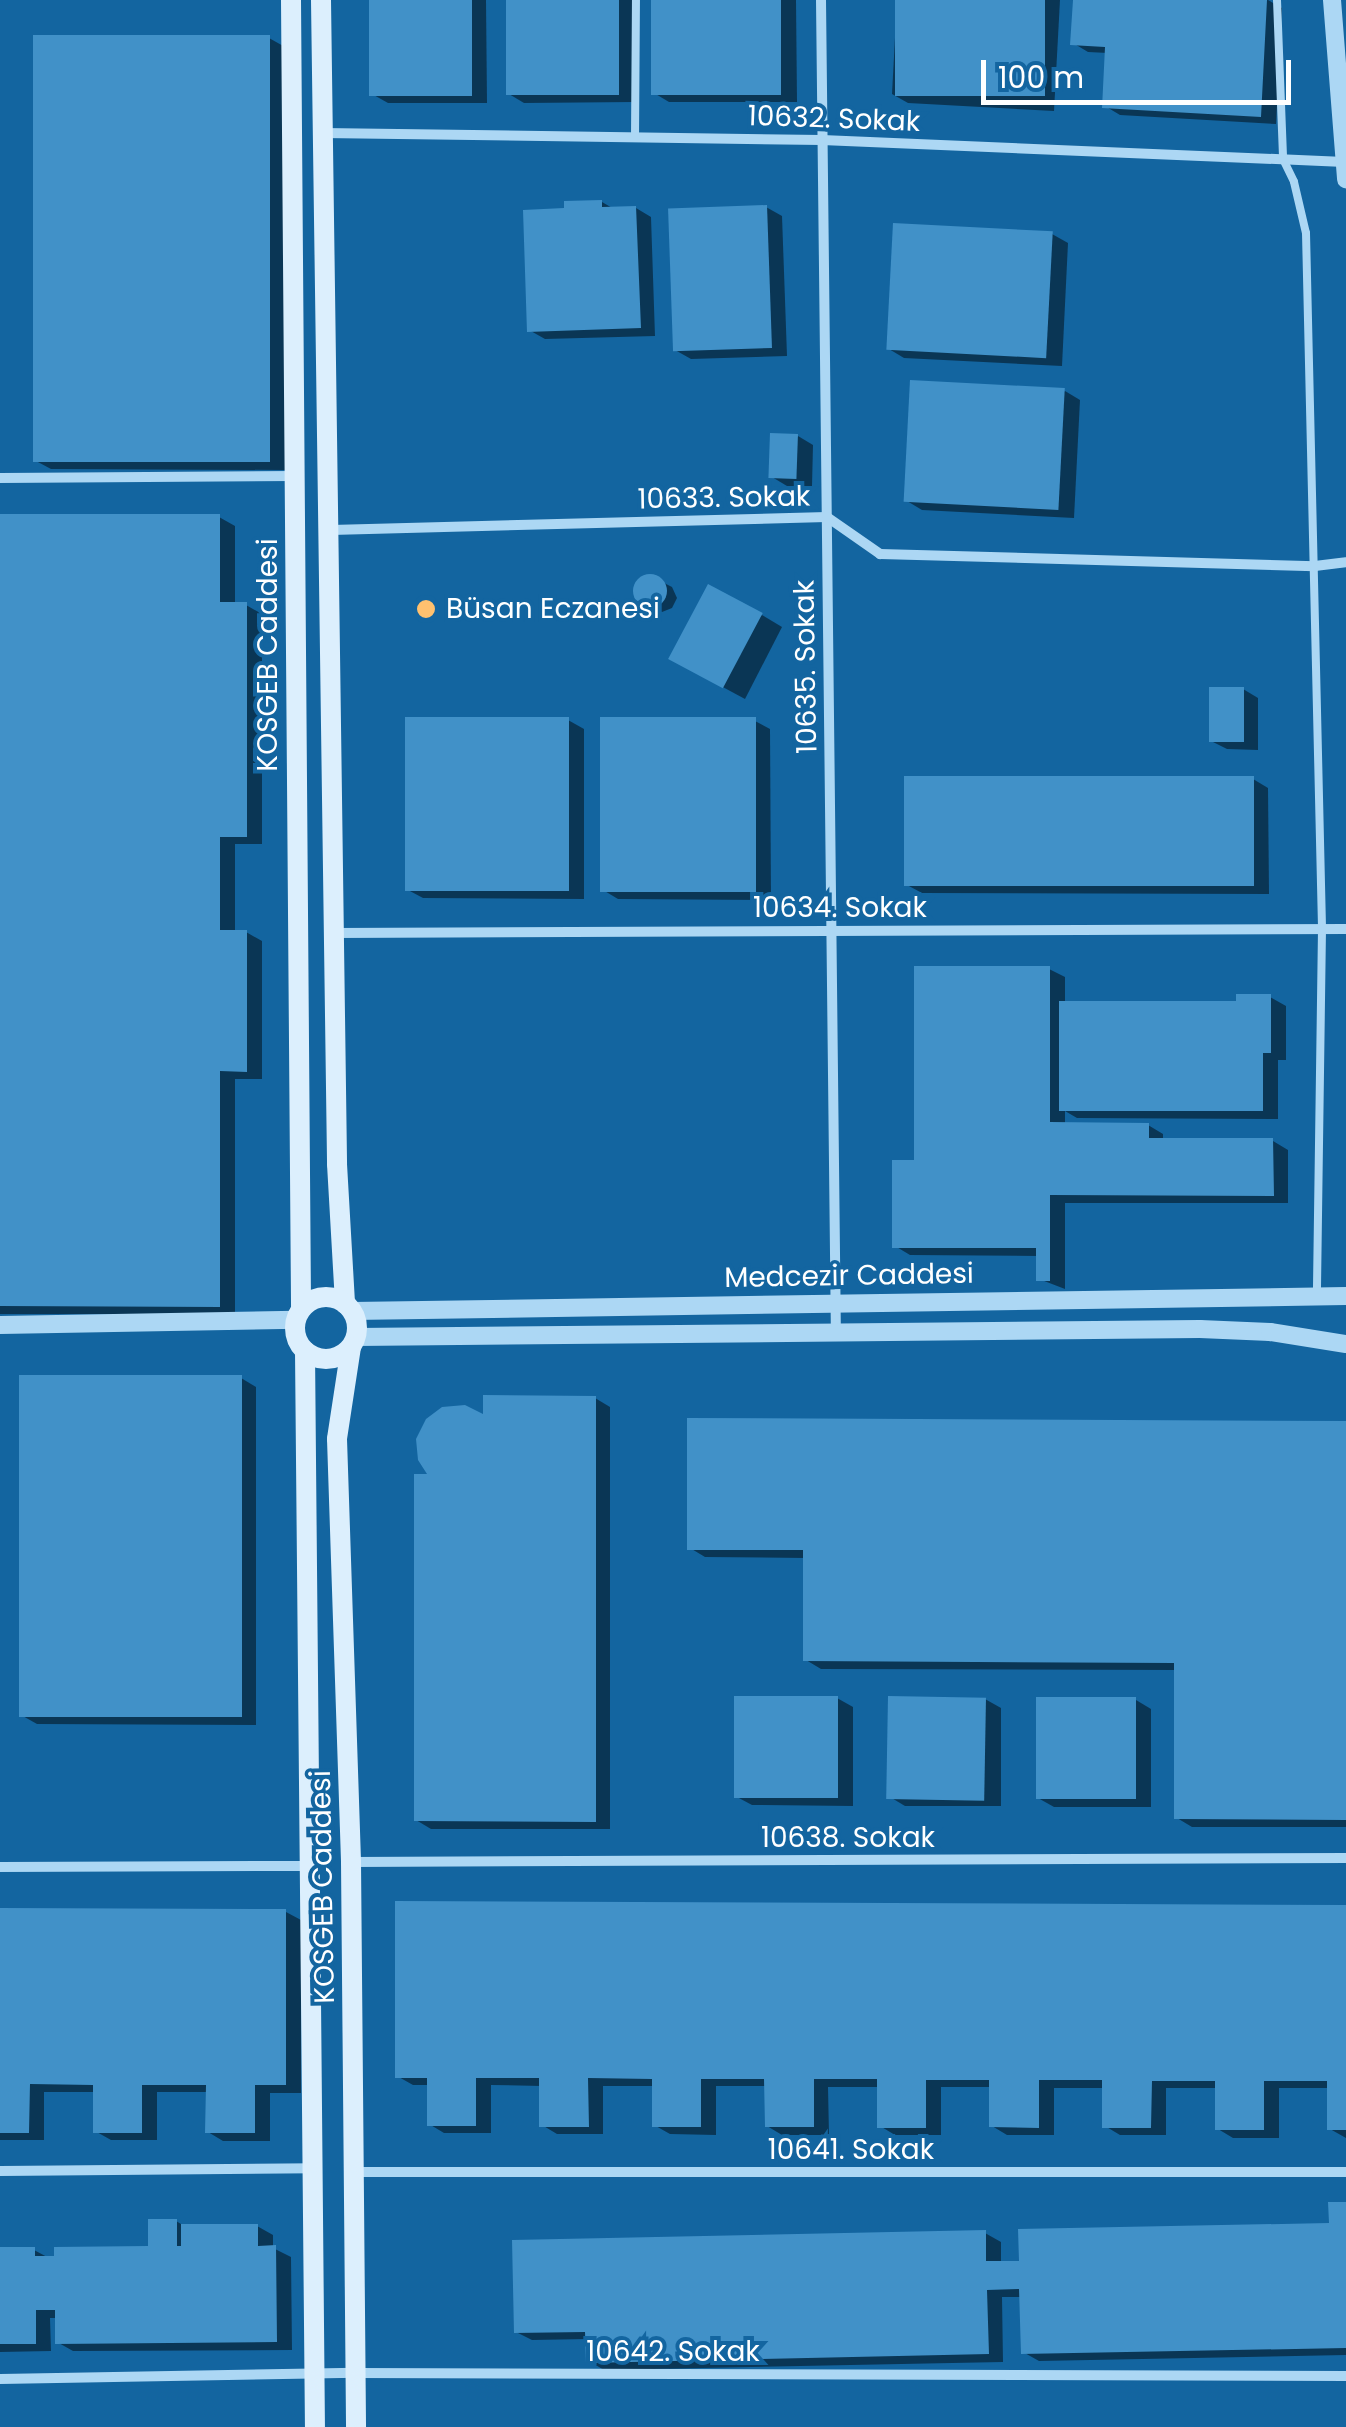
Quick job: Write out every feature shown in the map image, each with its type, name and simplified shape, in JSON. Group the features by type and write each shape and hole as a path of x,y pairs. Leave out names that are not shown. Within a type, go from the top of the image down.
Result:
{"main road":[{"name":"KOSGEB Caddesi","path":"291,0 298,1315"},
{"path":"321,0 332,530 337,1164 353,1342 343,1354 323,1359 305,1351 296,1337 298,1315 317,1298 348,1307"},
{"name":"KOSGEB Caddesi","path":"353,1342 337,1439 356,2172 356,2427"},
{"name":"KOSGEB Caddesi","path":"305,1351 315,2427"}],"street":[{"name":"10635. Sokak","path":"821,0 836,1333"},
{"path":"1332,0 1346,178"},
{"name":"10632. Sokak","path":"322,133 822,140 1345,162"},
{"path":"0,478 296,476"},
{"name":"10633. Sokak","path":"332,530 827,517 880,554 1315,566 1346,562"},
{"name":"10634. Sokak","path":"334,933 1346,929"},
{"name":"Medcezir Caddesi","path":"348,1307 1346,1296"},
{"path":"0,1325 298,1315"},
{"name":"Medcezir Caddesi","path":"353,1342 1231,1329 1346,1344"},
{"name":"10638. Sokak","path":"350,1862 1346,1858"},
{"path":"0,1867 308,1866"},
{"path":"0,2172 314,2168"},
{"name":"10641. Sokak","path":"356,2172 1346,2172"},
{"name":"10642. Sokak","path":"0,2379 356,2373 1346,2376"}],"lane":[{"path":"635,138 636,0"},
{"path":"1277,0 1283,159 1294,182 1306,233 1322,929 1317,1298"}],"building":[{"path":"369,0 472,0 472,96 369,96"},
{"path":"506,0 619,0 619,95 506,95"},
{"path":"651,0 781,0 781,95 651,95"},
{"path":"895,0 1045,0 1045,96 895,96"},
{"path":"1073,0 1267,0 1261,117 1102,108 1105,47 1070,45"},
{"path":"33,35 270,35 270,462 33,462"},
{"path":"602,200 602,207 636,206 641,328 527,332 523,210 564,208 564,201"},
{"path":"767,205 772,348 673,351 668,208"},
{"path":"893,223 1053,231 1046,358 886,350"},
{"path":"910,380 1065,388 1058,510 904,502"},
{"path":"770,433 798,434 796,479 768,478"},
{"path":"0,514 220,514 220,602 247,602 247,837 220,837 220,930 247,930 247,1072 220,1071 220,1307 0,1306"},
{"path":"650,574 662,579 667,591 662,603 650,608 638,603 633,591 638,579"},
{"path":"708,584 763,613 723,688 668,659"},
{"path":"1209,687 1244,687 1244,742 1209,742"},
{"path":"405,717 569,717 569,891 405,891"},
{"path":"600,717 756,717 756,892 600,892"},
{"path":"904,776 1254,776 1254,886 904,886"},
{"path":"914,966 1050,966 1050,1122 1149,1123 1149,1138 1273,1138 1274,1196 1050,1195 1050,1281 1036,1281 1036,1248 892,1248 892,1160 914,1160"},
{"path":"1236,994 1271,994 1271,1053 1263,1053 1263,1111 1059,1111 1059,1001 1236,1001"},
{"path":"19,1375 242,1375 242,1717 19,1717"},
{"path":"483,1395 596,1396 596,1822 414,1821 414,1474 427,1474 418,1460 416,1439 426,1419 442,1407 465,1405 483,1414"},
{"path":"687,1418 1346,1421 1346,1820 1174,1819 1174,1663 803,1661 803,1550 687,1550"},
{"path":"734,1696 838,1696 838,1798 734,1798"},
{"path":"888,1696 986,1698 984,1801 886,1799"},
{"path":"1036,1697 1136,1697 1136,1799 1036,1799"},
{"path":"395,1901 1346,1905 1346,2130 1327,2130 1327,2081 1264,2081 1264,2130 1215,2130 1215,2081 1152,2081 1151,2128 1102,2128 1102,2080 1039,2080 1039,2128 989,2127 989,2080 926,2080 926,2128 877,2128 877,2079 814,2079 814,2127 765,2127 764,2079 701,2079 701,2127 652,2127 652,2079 588,2078 589,2127 539,2127 539,2078 476,2078 476,2126 427,2126 427,2078 395,2078"},
{"path":"0,1908 286,1909 286,2085 255,2085 255,2133 205,2133 206,2085 142,2085 142,2133 93,2133 93,2085 30,2084 29,2133 0,2133"},
{"path":"1328,2202 1346,2202 1346,2348 1021,2354 1019,2289 987,2290 989,2354 586,2363 585,2332 514,2333 512,2240 986,2230 986,2261 1019,2261 1018,2229 1329,2223"},
{"path":"148,2219 177,2219 177,2246 181,2246 181,2224 258,2224 258,2246 276,2245 277,2342 55,2344 55,2310 36,2310 36,2344 0,2344 0,2247 35,2247 35,2256 54,2256 54,2247 148,2246"}],"place":[{"name":"Büsan Eczanesi","path":"426,609"}]}
